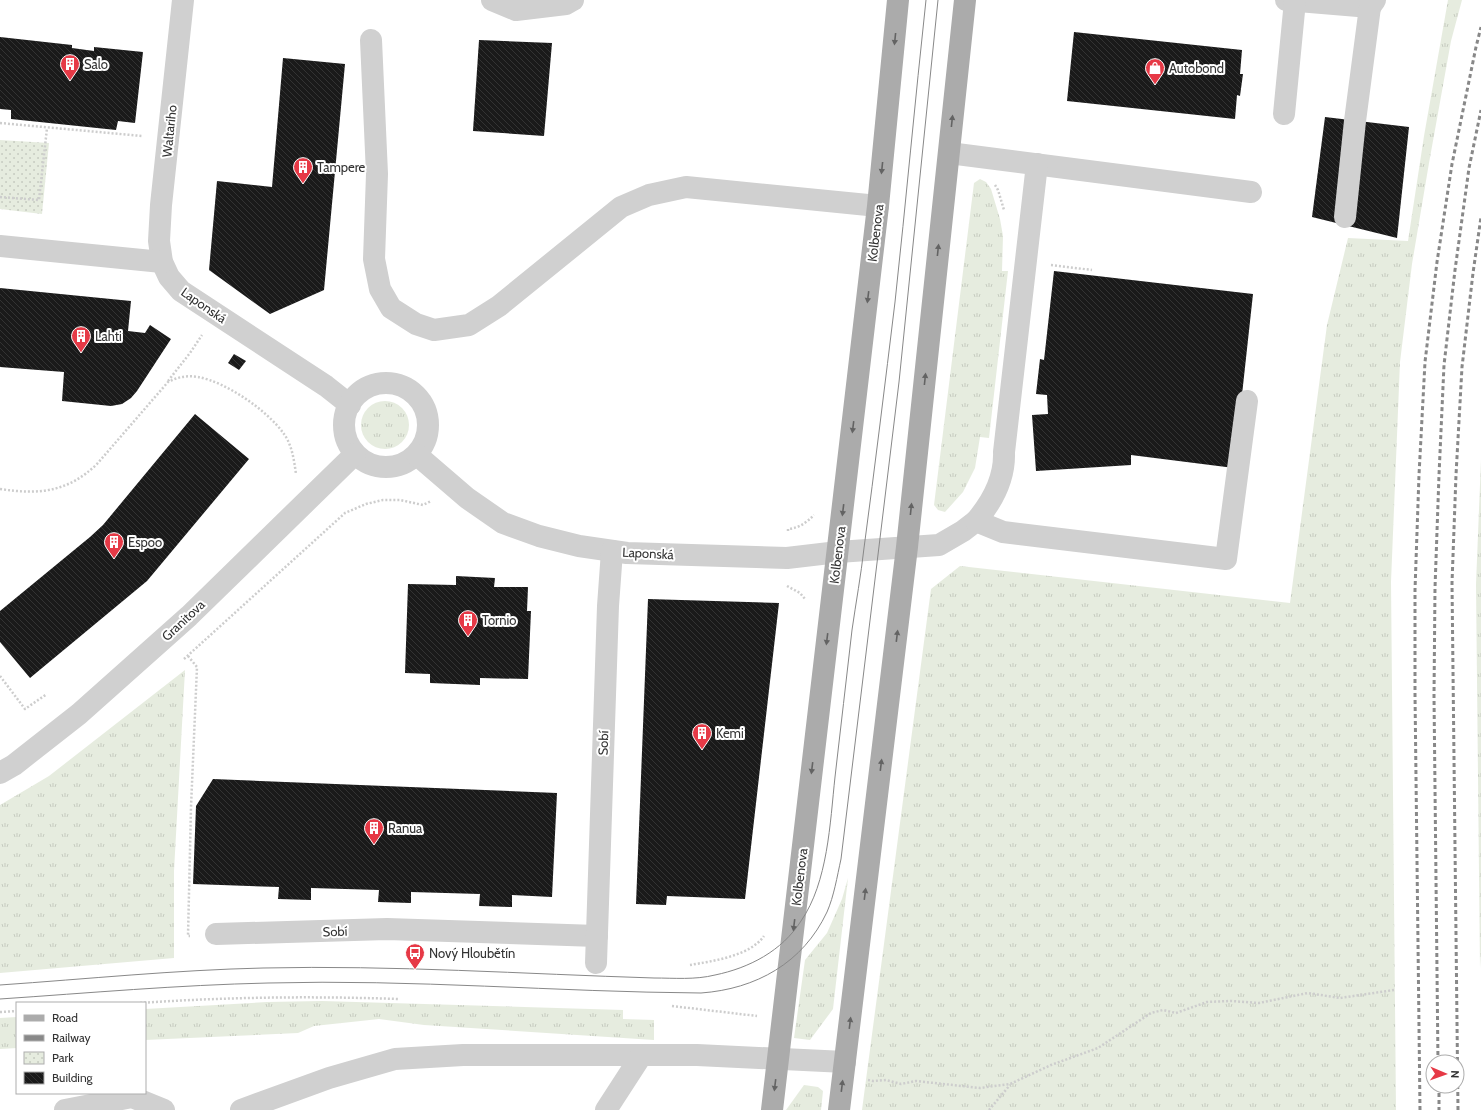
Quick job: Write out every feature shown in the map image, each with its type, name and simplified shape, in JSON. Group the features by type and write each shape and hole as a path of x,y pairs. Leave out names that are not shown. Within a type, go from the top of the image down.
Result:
{"main road":[{"name":"Kolbenova","path":"772,1110 878,206 898,0"},
{"path":"839,1110 907,547 965,0"}],"street":[{"name":"Waltariho","path":"162,262 159,241 161,205 183,0"},
{"path":"492,0 516,10 566,4 572,0"},
{"path":"1284,114 1291,1 1372,3 1355,121 1345,217"},
{"path":"371,40 377,174 374,259 380,289 391,308 416,324 434,330 469,325 499,306 621,207 648,195 686,187 878,206"},
{"path":"949,152 1251,192"},
{"name":"Laponská","path":"417,455 468,498 503,523 539,536 579,546 627,553 787,558 838,552 938,545 964,531 976,521 985,510 995,494 1005,462 1004,452 1037,164"},
{"path":"0,246 162,262"},
{"name":"Laponská","path":"162,262 169,277 181,291 326,386 350,405"},
{"path":"381,383 394,384 406,388 417,396 424,406 428,419 428,432 424,444 417,455 405,463 392,467 378,467 365,462 355,454 348,443 344,430 345,417 350,405 358,394 368,387 381,383"},
{"path":"976,521 1003,532 1226,559 1247,401"},
{"name":"Granitova","path":"0,773 14,765 79,714 189,616 355,454"},
{"name":"Sobí","path":"596,963 608,606 612,551"},
{"name":"Sobí","path":"216,934 387,929 597,936"},
{"path":"241,1110 329,1078 394,1059 463,1055 697,1055 845,1062"},
{"path":"606,1110 641,1056"},
{"path":"65,1110 132,1097 164,1110"}],"path":[{"path":"0,123 142,136"},
{"path":"0,196 39,200 47,128"},
{"path":"0,488 43,491 58,489 86,475 168,382 205,330"},
{"path":"168,382 187,376 202,378 225,388 253,404 269,417 284,434 290,445 296,477"},
{"path":"182,660 345,514 366,504 383,500 400,500 423,505 431,501 447,481"},
{"path":"188,656 197,667 191,807 188,931"},
{"path":"0,676 25,709 47,694"},
{"path":"690,965 728,957 752,947 761,940 765,934"},
{"path":"866,1079 873,1081 886,1080 901,1084 916,1081 980,1088 1010,1084 1051,1065 1098,1048 1151,1013 1163,1010 1176,1013 1207,1002 1231,1000 1260,1003 1308,992 1340,998 1394,990"},
{"path":"146,1003 262,997 326,996 398,999"},
{"path":"672,1006 756,1016"},
{"path":"0,1012 16,1011"},
{"path":"989,1110 1010,1084"}],"green space":[{"path":"1448,0 1462,0 1451,41 1429,163 1412,264 1400,362 1391,582 1396,1110 862,1110 931,589 960,566 1290,603 1327,325 1348,238 1408,241 1424,136"},
{"path":"0,140 49,143 42,214 0,209"},
{"path":"980,179 986,182 991,189 1000,219 1003,236 1002,271 1008,271 989,438 980,437 975,468 963,492 945,512 938,510 934,505 974,183"},
{"path":"385,401 394,403 402,408 407,416 409,425 407,434 402,442 394,447 385,449 376,447 368,442 363,434 361,425 363,416 368,408 376,403"},
{"path":"1481,460 1481,951 1480,968 1476,584"},
{"path":"185,670 174,871 174,958 0,973 0,805 49,776"},
{"path":"848,878 833,1009 810,1040 794,1038 805,960 827,933 842,899"},
{"path":"322,1001 623,1010 623,1019 654,1020 654,1040 424,1025 379,1019 314,1026 298,1033 146,1040 146,1009 267,1002"},
{"path":"16,1017 16,1048 0,1049 0,1018"},
{"path":"804,1085 818,1087 823,1091 821,1110 786,1110"}],"building":[{"name":"Autobond","path":"1074,32 1242,50 1240,74 1243,74 1240,96 1237,95 1235,119 1067,101"},
{"name":"Salo","path":"0,37 72,45 72,48 94,51 94,47 143,52 135,123 118,121 116,130 11,119 11,110 0,109"},
{"path":"479,40 552,43 544,136 473,131"},
{"name":"Tampere","path":"283,58 345,64 324,290 270,314 209,270 217,181 272,187"},
{"path":"1325,117 1409,127 1397,238 1312,217"},
{"path":"1054,271 1253,294 1234,468 1131,455 1131,465 1036,471 1032,415 1048,414 1047,395 1036,394 1040,359 1044,360"},
{"name":"Lahti","path":"0,288 131,301 128,331 145,333 150,325 171,339 137,391 131,398 122,404 111,406 62,401 64,372 0,367"},
{"path":"234,354 246,361 239,370 228,363"},
{"name":"Espoo","path":"195,414 249,459 147,581 30,678 0,642 0,611 103,525"},
{"name":"Tornio","path":"456,576 495,578 494,587 528,587 527,611 531,611 528,679 480,678 480,685 430,683 430,674 405,673 408,584 456,585"},
{"name":"Kemi","path":"648,599 779,603 745,899 667,896 666,905 636,904"},
{"name":"Ranua","path":"213,779 557,793 552,897 512,895 512,907 479,906 480,894 411,892 411,903 378,902 379,890 311,888 311,900 278,899 279,887 193,884 196,806"}],"tram line":[{"path":"0,985 197,971 312,967 654,978 707,977 740,968 764,957 793,932 810,906 817,889 829,832 852,630 863,558 895,302 926,0"},
{"path":"0,999 201,986 322,982 701,993 741,986 759,979 776,970 805,946 817,930 827,912 841,859 899,382 938,0"}],"railway":[{"path":"1420,1110 1415,590 1425,362 1437,262 1452,164 1481,27"},
{"path":"1438,1054 1434,696 1435,588 1444,365 1469,168 1481,110"},
{"path":"1458,1110 1452,583 1462,367 1481,217"},
{"path":"1439,1094 1439,1110"}],"place":[{"name":"Salo","path":"70,81"},
{"name":"Autobond","path":"1155,85"},
{"name":"Tampere","path":"303,184"},
{"name":"Lahti","path":"81,353"},
{"name":"Espoo","path":"114,559"},
{"name":"Tornio","path":"468,637"},
{"name":"Kemi","path":"702,750"},
{"name":"Ranua","path":"374,845"},
{"name":"Nový Hloubětín","path":"415,970"}]}
